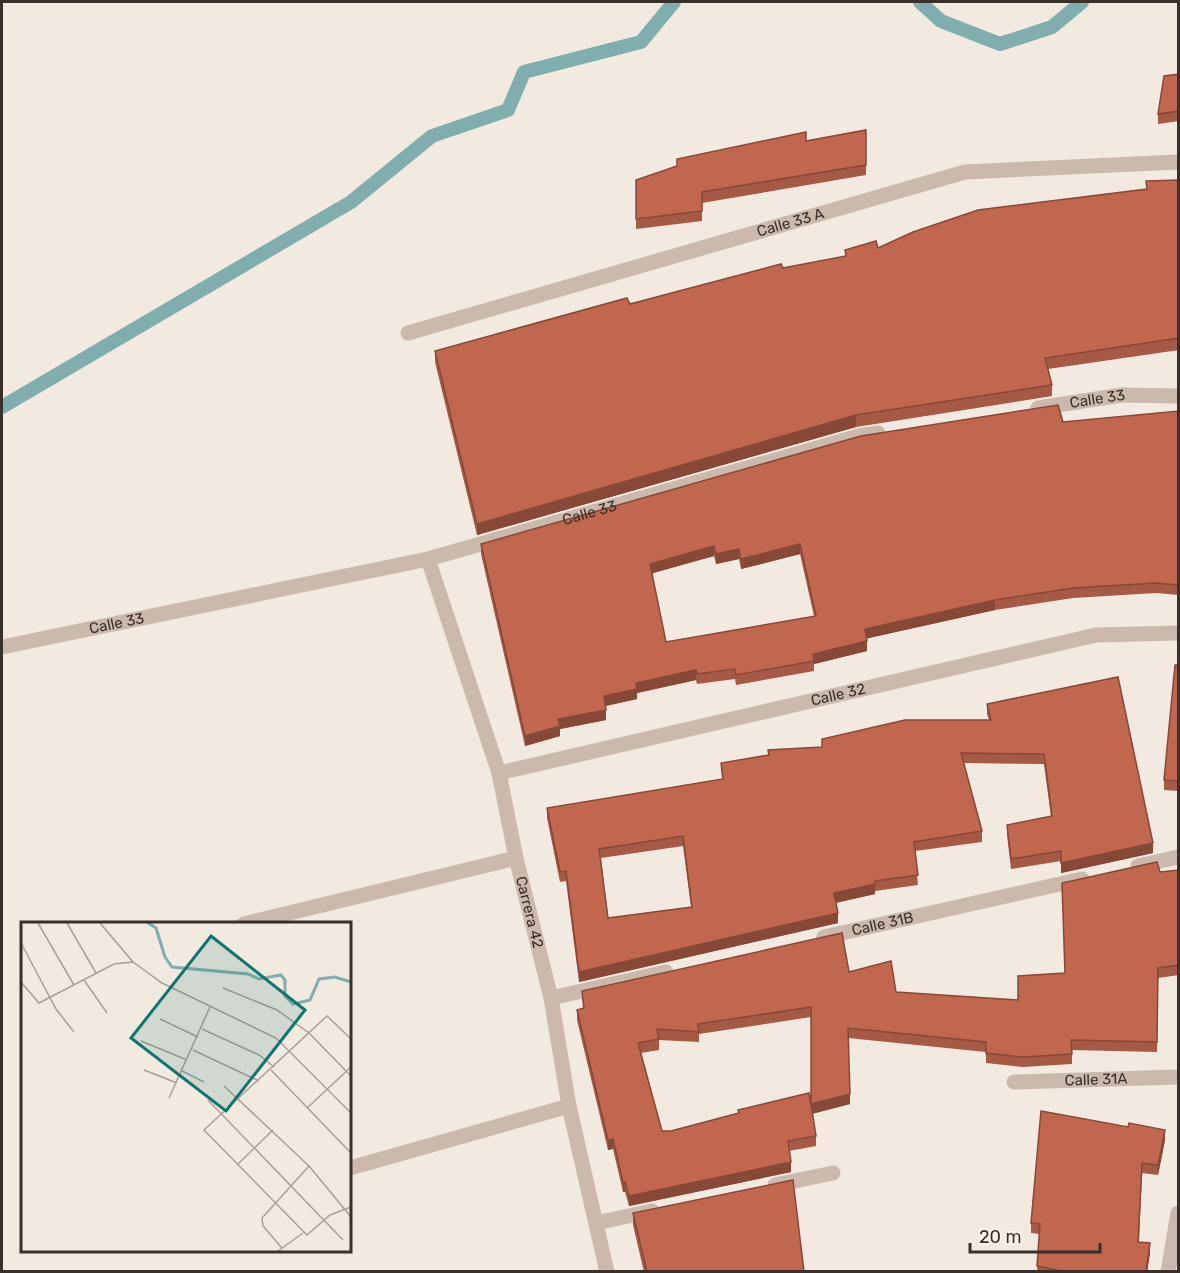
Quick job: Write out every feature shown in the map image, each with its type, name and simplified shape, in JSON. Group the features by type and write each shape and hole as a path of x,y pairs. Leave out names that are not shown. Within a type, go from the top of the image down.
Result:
{"street":[{"name":"Calle 33 A","path":"408,333 965,172 1179,162"},
{"name":"Calle 33","path":"1019,411 1122,395 1179,396"},
{"name":"Calle 33","path":"2,647 428,559 859,436 894,431"},
{"name":"Carrera 42","path":"428,559 499,773 516,858 551,998 568,1106 607,1272"},
{"name":"Calle 32","path":"499,773 1096,635 1179,633"},
{"path":"1120,870 1179,857"},
{"path":"252,922 516,858"},
{"name":"Calle 31B","path":"807,941 1097,876"},
{"path":"551,998 679,969"},
{"name":"Calle 31A","path":"1014,1082 1179,1077"},
{"path":"351,1168 568,1106"},
{"path":"765,1187 832,1173"},
{"path":"596,1223 664,1209"},
{"path":"1168,1272 1179,1213"}],"building":[{"path":"1179,74 1179,111 1158,114 1164,76"},
{"path":"866,130 866,165 702,192 702,211 636,219 636,180 677,166 677,159 806,132 806,141"},
{"path":"1179,180 1179,338 1045,358 1052,385 856,415 477,524 435,351 627,298 630,304 781,264 783,268 846,256 845,250 876,241 878,248 913,232 978,210 1147,189 1146,181"},
{"path":"1058,405 1063,422 1179,411 1179,585 1156,583 1073,588 995,600 865,629 867,641 813,654 814,661 736,675 735,669 697,674 696,670 636,683 637,689 604,696 606,710 558,719 560,726 525,736 481,544 861,436","holes":["800,544 816,616 666,642 650,564 714,546 716,554 739,549 741,559"]},
{"path":"1175,665 1179,665 1179,781 1164,780"},
{"path":"1118,677 1153,843 1061,863 1061,851 1011,859 1007,825 1052,816 1044,754 961,753 982,831 914,842 918,875 875,881 875,884 834,893 838,913 579,972 566,871 560,872 547,808 723,779 721,763 769,755 768,750 822,747 822,739 905,720 991,720 987,704","holes":["683,836 692,907 608,918 599,849"]},
{"path":"1157,862 1160,872 1179,870 1179,965 1158,968 1157,1042 1071,1040 1072,1054 1023,1057 986,1053 986,1042 848,1028 850,1094 811,1104 816,1136 788,1141 791,1162 629,1196 625,1182 623,1182 613,1139 608,1140 577,1010 584,1008 582,991 842,933 849,972 891,961 896,992 1018,1000 1018,976 1065,973 1062,883","holes":["811,1007 811,1104 809,1093 738,1110 739,1113 671,1131 662,1131 638,1043 659,1039 657,1029 699,1032 698,1024"]},
{"path":"1041,1111 1128,1127 1129,1123 1165,1130 1158,1165 1142,1163 1138,1242 1150,1243 1146,1272 1066,1272 1037,1266 1040,1224 1031,1223"},
{"path":"793,1180 804,1272 647,1272 633,1213"}],"waterway":[{"path":"2,407 351,202 432,136 508,110 524,72 641,42 674,2"},
{"path":"920,2 941,21 1000,44 1052,27 1082,2"}]}
